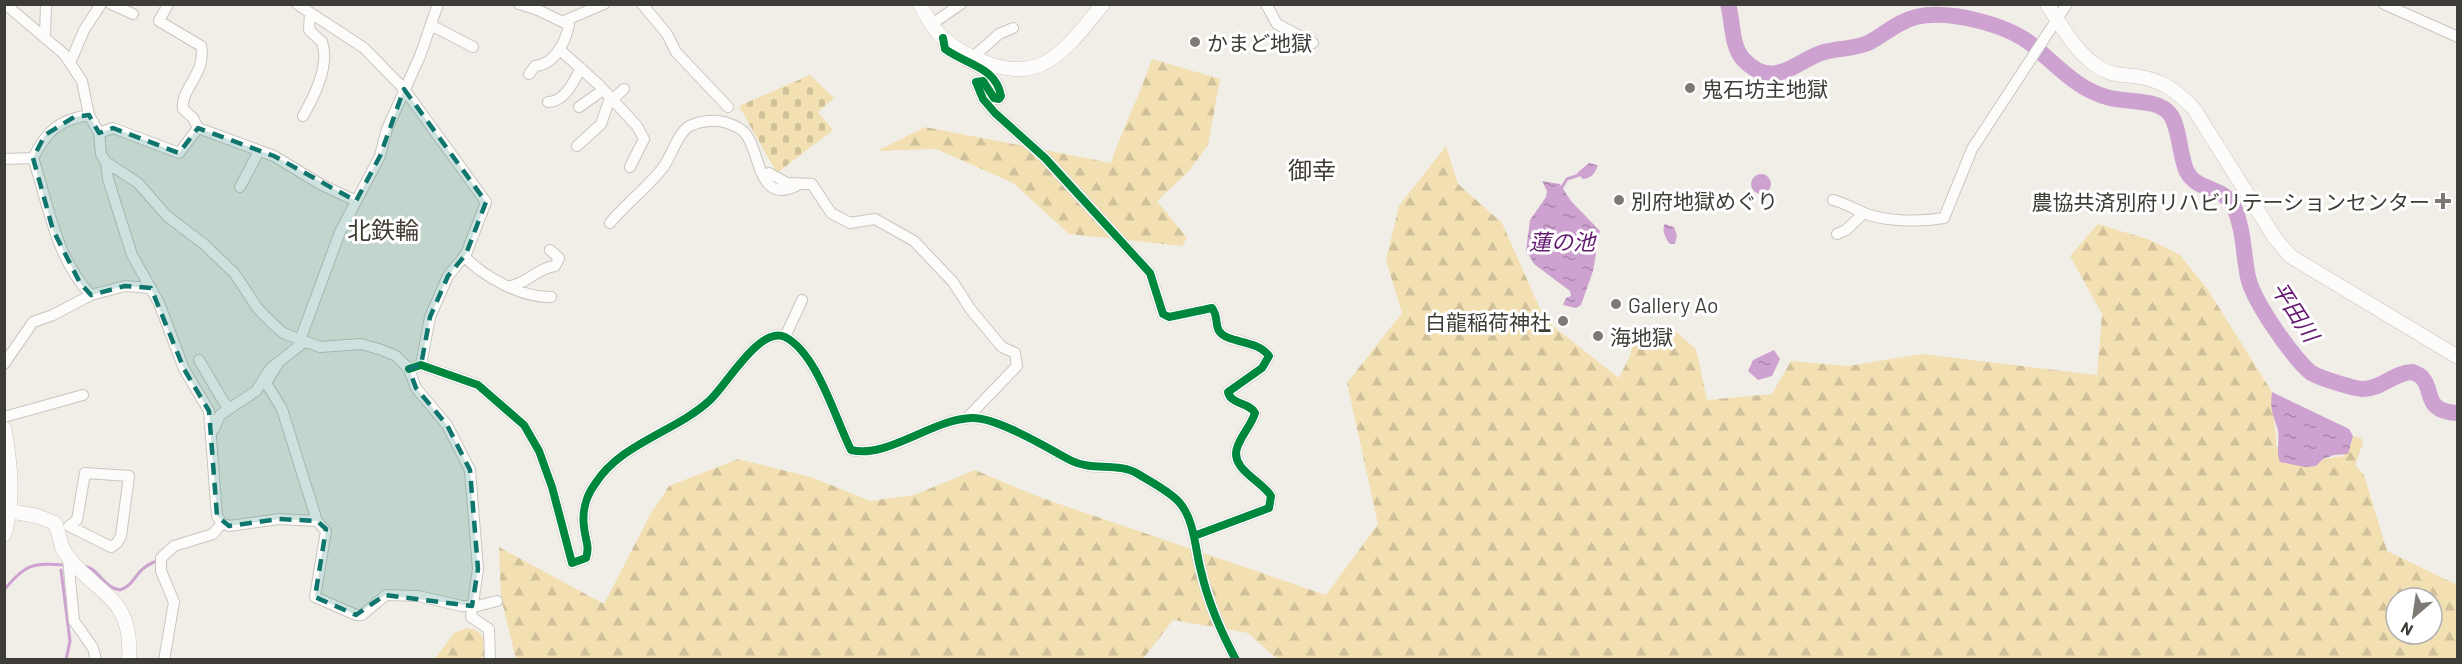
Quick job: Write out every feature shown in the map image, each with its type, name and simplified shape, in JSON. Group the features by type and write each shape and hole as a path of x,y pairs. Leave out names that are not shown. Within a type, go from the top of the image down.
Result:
{"main road":[{"path":"4,429 11,469 9,511 4,534"}],"street":[{"path":"5,4 45,37 70,63 82,81 89,115 99,133 101,154 106,162 138,183 167,216 205,245 235,274 266,317 283,333 320,347 361,344 396,356 409,369 416,388 447,425 470,470 478,569 471,617 489,629 490,660"},
{"path":"45,37 46,4"},
{"path":"70,63 84,30 101,4"},
{"path":"111,4 133,14"},
{"path":"168,4 159,21 201,46 203,55 199,71 182,103 183,109 194,118 198,128 274,156 320,184 356,201"},
{"path":"519,4 541,7 569,25 566,39 560,49 544,65 535,66 529,74"},
{"path":"564,21 604,4"},
{"path":"642,4 667,34 676,52 728,107"},
{"path":"920,4 943,38 972,58 1019,69 1045,63 1060,53 1103,4"},
{"path":"932,24 961,4"},
{"path":"1266,4 1277,24 1313,43"},
{"path":"2047,4 2058,21 2100,68 2115,74 2156,80 2181,95 2194,109 2275,238 2290,256 2457,357"},
{"path":"1833,200 1864,213 1910,220 1944,218 1972,149 2067,4"},
{"path":"2384,4 2457,37"},
{"path":"212,432 217,419 256,391 270,369 302,341 340,232 380,156 387,129 431,24 434,6"},
{"path":"304,8 364,48 404,89 486,202 464,256 448,276 430,317 421,365"},
{"path":"303,116 313,99 324,61 322,42 309,30 304,8"},
{"path":"431,24 473,47"},
{"path":"972,58 999,34 1013,28"},
{"path":"943,38 945,49 992,74 999,84 1001,96 999,99 994,98 983,81 976,82 983,99 1045,158 1150,273 1163,314 1169,317 1212,308 1219,331 1227,337 1265,350 1269,356 1262,368 1228,392 1232,399 1252,408 1255,413 1237,448 1236,456 1245,471 1271,496 1269,508 1194,536"},
{"path":"560,49 638,126 644,139 630,167"},
{"path":"548,102 554,102 568,90 581,68"},
{"path":"579,107 624,89"},
{"path":"577,146 601,124 608,96"},
{"path":"89,115 74,117 45,135 33,158 48,202 53,230 75,276 91,296"},
{"path":"610,223 660,171 686,128 704,122 719,121 744,132 753,147 759,171 771,185 785,189 799,184"},
{"path":"99,133 113,128 179,153 198,128"},
{"path":"240,187 259,151"},
{"path":"4,159 33,158"},
{"path":"106,162 108,179 132,255 151,288 184,369 209,411 218,516 222,523 229,526 279,519 317,521"},
{"path":"769,173 788,183 812,184 831,213 850,223 875,219 914,241 953,282 971,310 1002,347 1016,352 1017,366 967,418"},
{"path":"1837,234 1846,230 1864,213"},
{"path":"511,286 521,284 544,267 555,266 559,258 550,250"},
{"path":"464,256 485,275 531,297 551,297"},
{"path":"4,364 33,322 91,296 124,286 151,288"},
{"path":"785,337 802,300"},
{"path":"409,369 421,365 478,385 524,425 552,487 572,563 586,558 589,549 584,527 585,503 595,483 624,455 708,403 763,338 777,335 785,337 807,357 851,450 861,452 877,449 943,423 978,418 999,425 1076,463 1136,472 1179,502 1194,536 1208,595 1236,660"},
{"path":"199,360 225,404 230,408"},
{"path":"277,365 266,383 282,409 317,521 326,533 315,590 317,598 356,615 362,615 386,595 418,596 447,604 472,606 497,601"},
{"path":"4,417 83,395"},
{"path":"9,511 37,516 111,547 122,536 129,476 85,473 77,520 62,525"},
{"path":"164,660 174,602 161,571 161,558 174,546 213,534 222,523"},
{"path":"62,525 59,544 68,558 122,612 128,624 129,660"},
{"path":"68,558 74,621 93,648 96,660"}],"highlighted area":[{"path":"404,89 486,202 466,254 448,276 430,317 421,365 409,369 416,388 447,425 470,470 478,569 472,606 385,595 356,615 315,597 326,529 317,521 279,519 229,526 217,516 209,411 184,369 151,288 125,286 91,295 80,283 53,230 33,158 45,135 74,117 89,115 99,133 113,128 179,153 198,128 274,156 356,201 380,156"}],"green space":[{"path":"1152,59 1220,79 1208,145 1189,171 1157,201 1187,238 1182,246 1069,234 1013,183 936,149 877,151 925,127 1111,163"},
{"path":"810,75 834,98 818,112 833,130 777,173 739,106"},
{"path":"1446,146 1458,184 1502,223 1545,320 1619,378 1630,356 1635,336 1667,324 1696,349 1707,400 1772,394 1791,361 1848,366 1922,354 2097,375 2102,314 2070,256 2098,224 2150,240 2180,255 2208,290 2272,392 2276,446 2316,466 2323,459 2343,456 2351,445 2353,436 2361,438 2363,443 2355,465 2364,475 2387,551 2455,584 2457,581 2457,659 1278,660 1248,633 1173,620 1143,659 516,659 501,598 499,547 604,604 650,515 669,486 738,459 814,478 870,501 914,495 975,470 1039,497 1326,595 1378,524 1347,383 1402,313 1386,260 1399,206"},
{"path":"467,628 476,630 483,637 485,659 434,660 454,633"}],"water":[{"path":"1589,163 1598,165 1593,175 1583,179 1577,173"},
{"path":"1761,174 1768,177 1771,184 1768,191 1761,194 1754,191 1751,184 1754,177"},
{"name":"蓮の池","path":"1542,181 1560,184 1571,201 1600,231 1593,271 1581,305 1576,308 1563,305 1566,298 1571,296 1570,291 1534,264 1526,250 1530,220 1546,197 1547,191"},
{"path":"1665,224 1674,227 1677,235 1675,244 1670,244 1666,237"},
{"path":"1774,350 1780,359 1772,376 1758,380 1748,371 1753,360"},
{"path":"2272,392 2349,429 2353,436 2348,454 2323,459 2316,466 2305,467 2280,462 2278,431 2271,407"}],"waterway":[{"name":"平田川","path":"1728,4 1734,40 1739,54 1754,69 1765,73 1785,71 1824,52 1865,44 1916,17 1945,15 1979,21 2011,32 2036,48 2079,84 2099,95 2149,103 2164,108 2173,118 2187,172 2198,183 2224,195 2234,207 2240,224 2251,287 2283,341 2302,364 2310,372 2320,377 2363,389 2412,372 2425,382 2432,402 2437,407 2458,413"},
{"path":"1561,189 1567,179 1579,175"},
{"path":"82,566 92,569 109,585 120,590 130,584 142,569 154,562"},
{"path":"4,590 18,574 31,567 45,564 66,565"},
{"path":"61,570 70,641 66,660"}],"cycle path":[{"path":"943,38 945,49 987,73 998,86 1001,96 999,99 994,98 983,81 976,82 983,99 995,113 1045,158 1150,273 1163,314 1169,317 1212,308 1219,331 1223,335 1257,347 1269,356 1262,368 1228,392 1233,399 1249,407 1255,413 1239,443 1236,455 1242,468 1271,496 1269,508 1194,536"},
{"path":"409,369 421,365 478,385 524,425 539,451 552,487 572,563 586,558 585,504 592,489 606,470 619,458 695,412 709,401 754,348 775,336 785,337 807,357 816,371 851,450 880,449 957,420 983,419 1009,428 1072,461 1088,466 1131,470 1165,490 1179,502 1188,517 1207,594 1236,660"}],"place":[{"name":"かまど地獄","path":"1195,42"},
{"name":"鬼石坊主地獄","path":"1690,88"},
{"name":"別府地獄めぐり","path":"1619,200"},
{"name":"農協共済別府リハビリテーションセンター","path":"2443,201"},
{"name":"Gallery Ao","path":"1616,304"},
{"name":"白龍稲荷神社","path":"1563,321"},
{"name":"海地獄","path":"1598,336"}],"district":[{"name":"御幸","path":"1312,169"},
{"name":"北鉄輪","path":"383,229"}]}
